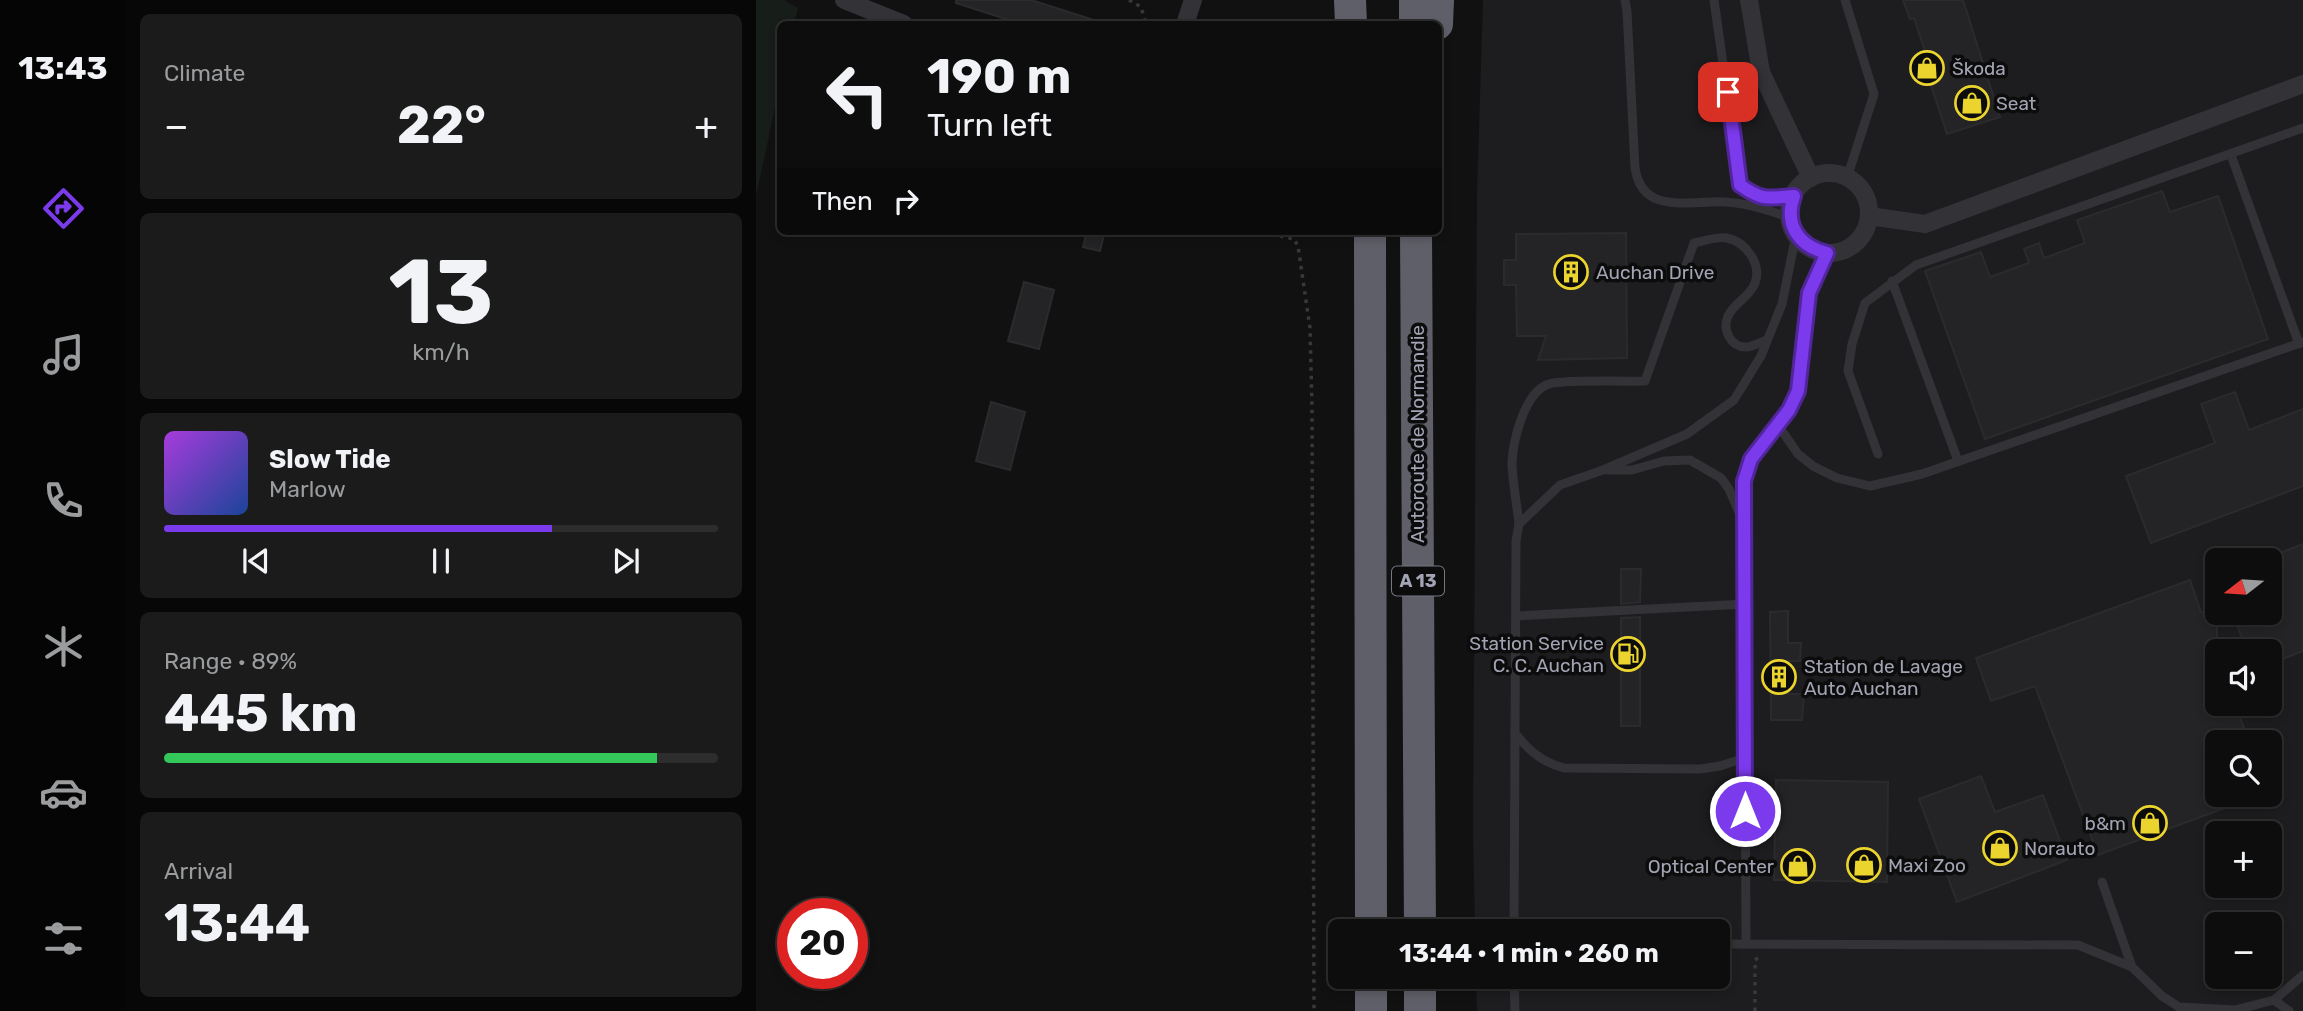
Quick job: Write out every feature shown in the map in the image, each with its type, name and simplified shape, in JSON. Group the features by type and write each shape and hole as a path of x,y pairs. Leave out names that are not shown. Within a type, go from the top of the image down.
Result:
{"highway":[{"path":"1350,0 1351,21"},
{"path":"1370,0 1370,21"},
{"path":"1415,0 1415,21"},
{"path":"1437,21 1438,0"},
{"name":"A 13","path":"1370,235 1371,919"},
{"name":"Autoroute de Normandie","path":"1416,235 1420,919"},
{"path":"1371,989 1371,1011"},
{"path":"1420,989 1420,1011"}],"street":[{"path":"844,0 892,21"},
{"path":"1186,21 1193,0"},
{"path":"1749,0 1761,72 1811,178"},
{"path":"1869,216 1925,224 2303,84"},
{"path":"1835,174 1847,178 1860,187 1867,200 1867,228 1851,247 1827,253 1815,250 1804,244 1793,226 1794,196 1801,185 1811,178 1835,174"}],"lane":[{"path":"1519,524 1560,485 1603,470 1687,434 1734,400 1761,356 1782,304 1793,226 1763,208 1728,202 1656,200 1638,185 1631,117 1625,0"},
{"path":"1714,0 1740,185 1728,202"},
{"path":"1845,0 1874,94 1847,178"},
{"path":"1878,454 1848,371 1852,344 1865,303 1892,281 1916,264 2303,128"},
{"path":"1778,425 1798,454 1813,466 1837,478 1870,486 1922,474 2301,343 2231,155"},
{"path":"1740,185 1755,196 1764,198 1794,196"},
{"path":"1514,919 1519,524 1512,463 1517,431 1525,408 1537,391 1550,383 1645,381 1695,243 1726,238 1746,248 1757,267 1756,281 1730,313 1726,330 1737,345 1743,347 1767,340"},
{"path":"1746,944 1744,481 1751,459 1778,425 1798,391 1809,293 1827,253"},
{"path":"1892,281 1958,461"},
{"path":"1603,470 1632,470 1664,461 1690,460 1721,478 1729,489 1746,528"},
{"path":"1516,616 1746,604"},
{"path":"1515,733 1535,756 1548,764 1564,768 1700,769 1745,758"},
{"path":"2102,882 2132,967"},
{"path":"1730,944 2078,945 2132,967 2161,996 2179,1007 2235,1010 2274,1000 2303,975"},
{"path":"1514,989 1515,1011"},
{"path":"2274,1000 2289,1011"}],"path":[{"path":"1129,0 1141,7 1145,21"},
{"path":"1141,7 1146,0"},
{"path":"1274,235 1294,239 1298,246 1310,328 1314,1011"},
{"path":"1755,1011 1755,960 1761,956 1761,944"}],"shaded area":[{"path":"756,0 784,0 798,8 795,21 777,21 777,99 756,196"},
{"path":"1483,0 2303,0 2303,1011 1477,1011 1476,989 1730,989 1730,919 1475,919 1477,194"}],"building":[{"path":"956,0 1031,0 1097,21 1012,21 956,3"},
{"path":"1903,0 1963,0 2000,117 1947,134 1923,61 1928,60 1914,18 1910,19"},
{"path":"2162,191 2170,212 2218,196 2268,339 1985,439 1925,271 1981,252 1990,277 2029,263 2024,249 2039,243 2044,258 2085,243 2077,220"},
{"name":"Auchan Drive","path":"1626,233 1627,358 1538,360 1546,336 1517,336 1516,285 1504,285 1504,260 1516,260 1516,234"},
{"path":"1086,235 1104,235 1100,251 1083,247"},
{"path":"1024,282 1054,290 1039,349 1008,341"},
{"path":"2235,392 2249,430 2303,409 2303,486 2151,543 2126,476 2215,443 2201,404"},
{"path":"991,402 1025,412 1010,470 976,461"},
{"path":"2303,544 2303,651 2282,659 2282,639 2242,639 2237,625 2282,625 2282,552"},
{"path":"1621,569 1641,569 1640,602 1621,604"},
{"path":"2190,580 2201,612 2205,612 2205,625 2217,625 2217,639 2205,639 2205,716 2239,716 2245,730 2205,730 2205,807 2227,807 2098,855 2035,686 1991,701 1976,658"},
{"name":"Station de Lavage Auto Auchan","path":"1788,611 1788,643 1801,643 1800,661 1788,661 1788,694 1804,694 1802,720 1771,720 1770,612"},
{"path":"1640,617 1640,726 1621,726 1621,618"},
{"name":"Norauto","path":"1981,776 1995,812 2043,795 2067,860 1957,902 1919,799"},
{"path":"1776,780 1888,782 1887,882 1774,880"}],"place":[{"name":"Škoda","path":"1927,68"},
{"name":"Seat","path":"1972,103"},
{"name":"Auchan Drive","path":"1571,272"},
{"name":"Station Service C. C. Auchan","path":"1628,654"},
{"name":"Station de Lavage Auto Auchan","path":"1779,677"},
{"name":"b&m","path":"2150,823"},
{"name":"Norauto","path":"2000,848"},
{"name":"Maxi Zoo","path":"1864,865"},
{"name":"Optical Center","path":"1798,866"}],"route":[{"path":"1728,92 1740,167 1740,185 1755,196 1764,198 1794,196 1790,206 1790,218 1796,235 1804,244 1827,253 1809,293 1798,391 1789,410 1751,459 1744,481 1745,811"}]}
